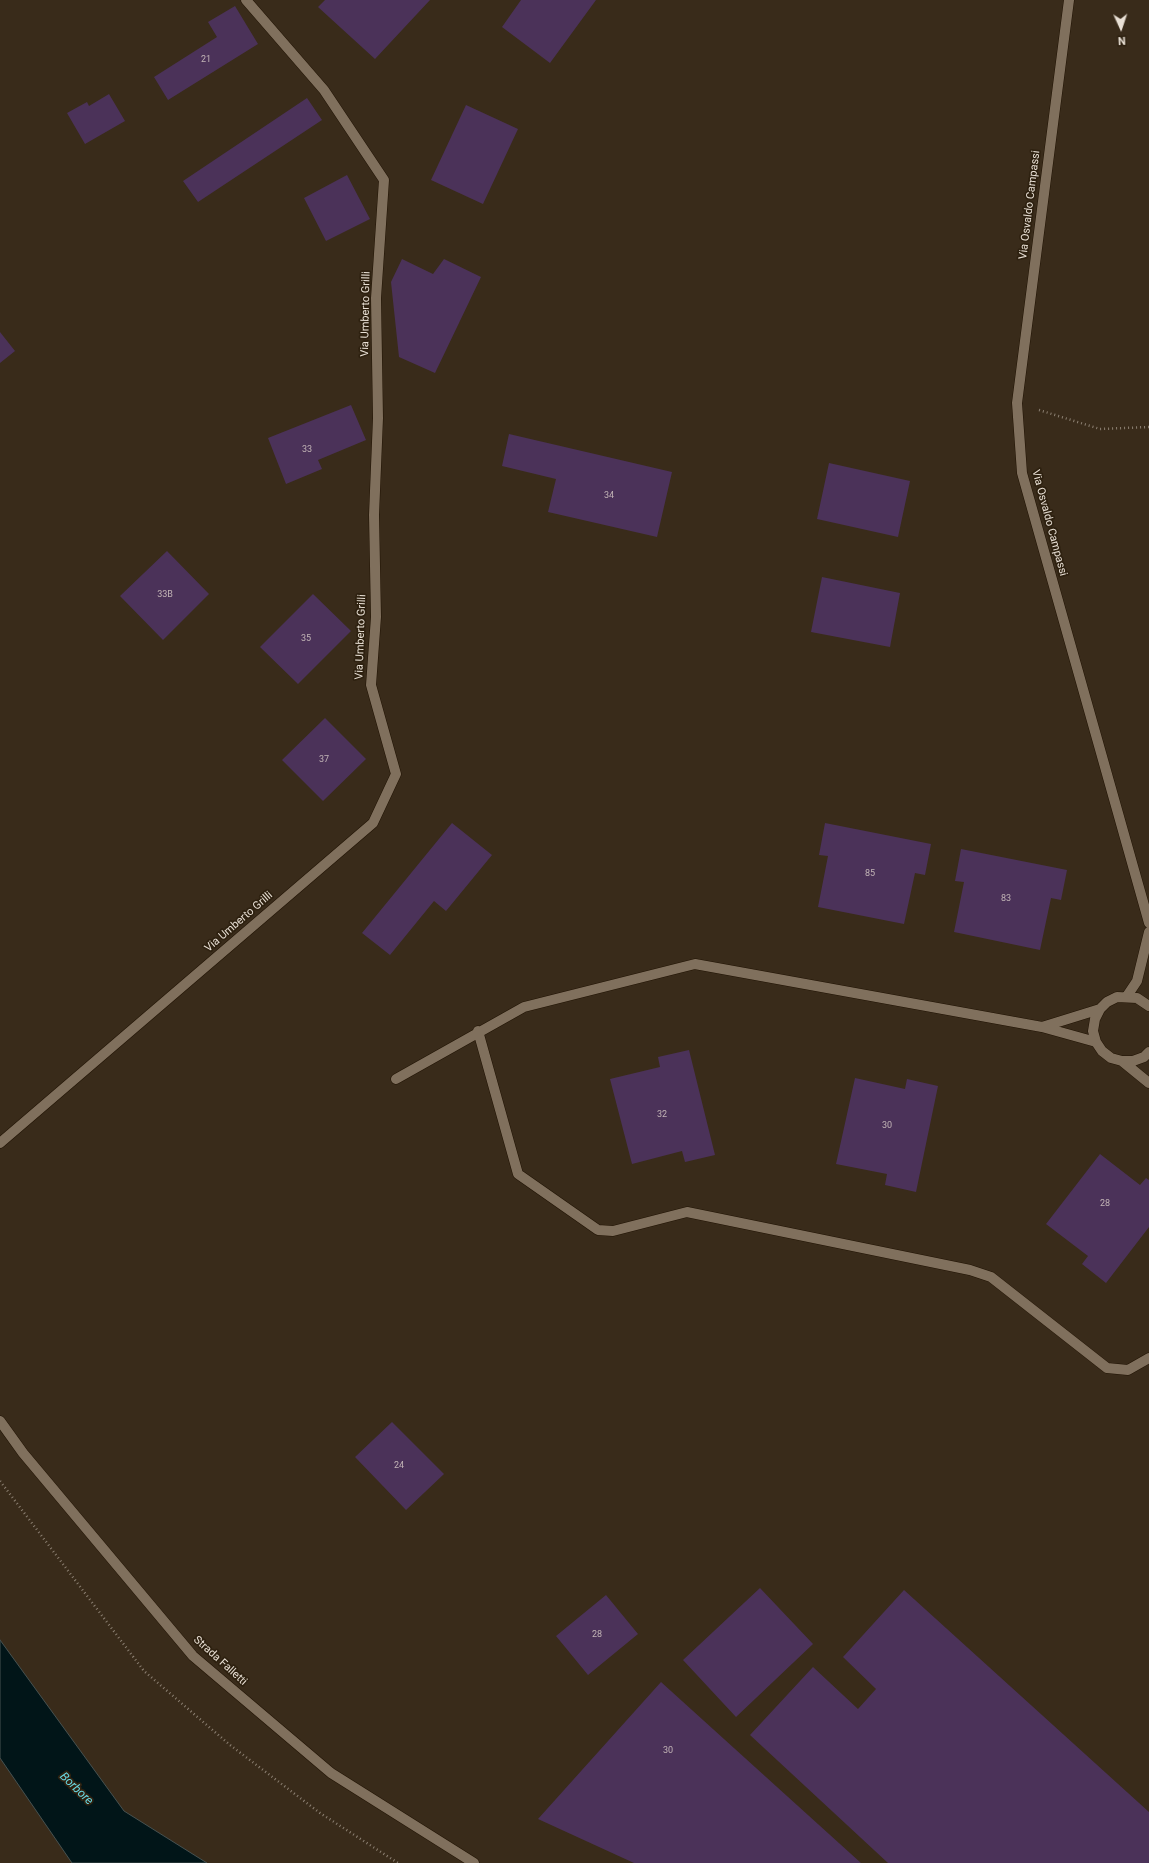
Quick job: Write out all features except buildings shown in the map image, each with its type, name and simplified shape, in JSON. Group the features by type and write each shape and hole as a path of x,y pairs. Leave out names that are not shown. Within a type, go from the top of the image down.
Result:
{"street":[{"name":"Via Umberto Grilli","path":"0,1143 373,823 396,774 371,685 376,617 374,515 378,418 376,298 384,180 324,90 246,0"},
{"name":"Via Osvaldo Campassi","path":"1069,0 1017,403 1022,473 1149,923"},
{"path":"1127,996 1137,981 1149,932"},
{"path":"396,1079 478,1031 524,1007 695,964 1042,1027 1096,1042"},
{"path":"1149,1006 1137,998 1127,996 1117,997 1107,1002 1100,1009 1095,1019 1093,1031 1096,1042 1102,1051 1111,1058 1122,1061 1133,1061 1144,1057 1149,1052"},
{"path":"1042,1027 1100,1009"},
{"path":"478,1031 518,1174 598,1230 613,1231 687,1212 970,1270 991,1277 1107,1368 1128,1370 1149,1358"},
{"path":"1122,1061 1149,1083"},
{"name":"Strada Falletti","path":"0,1422 23,1453 193,1656 331,1773 474,1863"}],"path":[{"path":"1017,403 1100,429 1149,427"},
{"path":"0,1481 144,1671 230,1745 320,1813 398,1863"}],"water":[{"name":"Borbore","path":"0,1640 124,1811 207,1863 72,1863 0,1758"}]}
